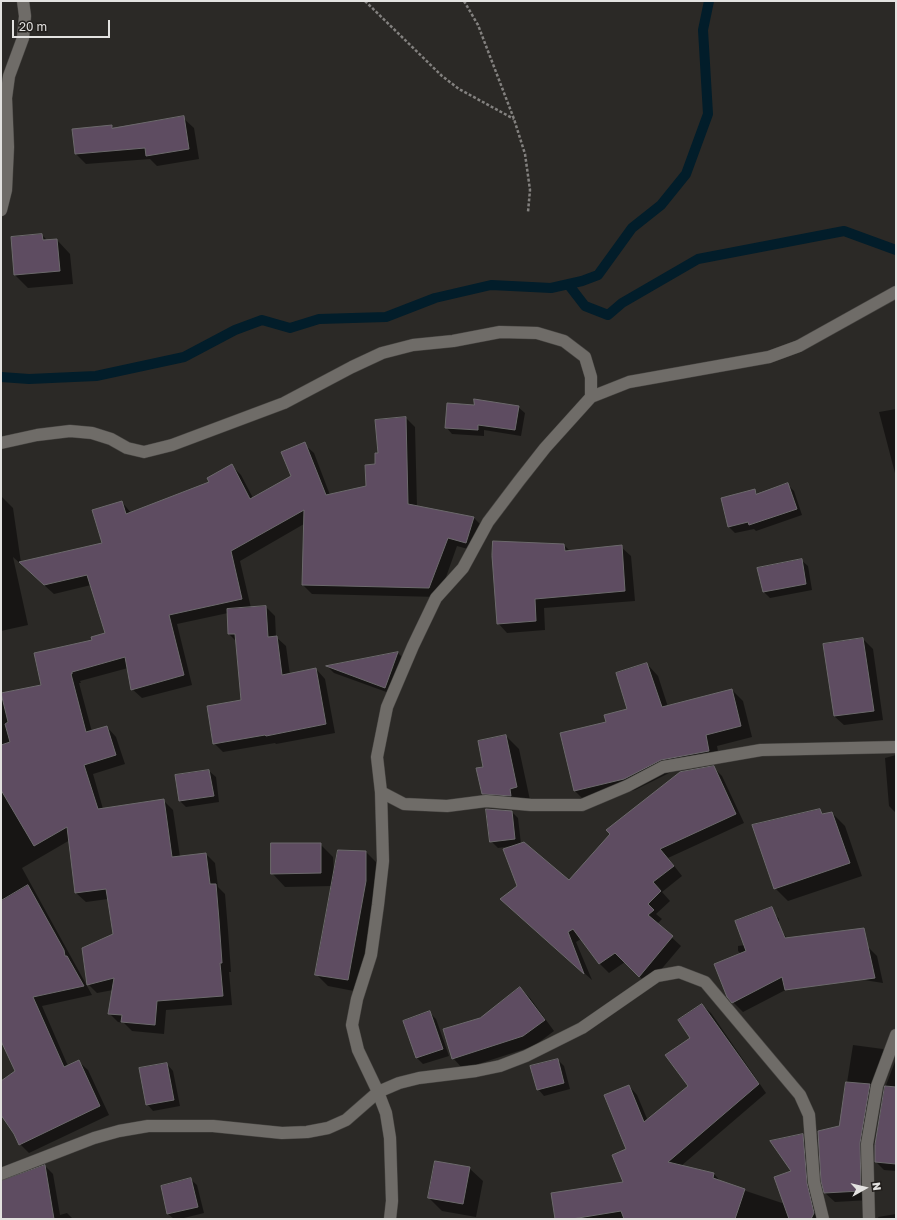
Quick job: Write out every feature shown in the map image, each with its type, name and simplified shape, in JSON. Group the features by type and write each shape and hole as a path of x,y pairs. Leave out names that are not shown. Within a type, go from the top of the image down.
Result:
{"street":[{"path":"1,210 6,190 8,147 6,98 9,76 23,38 25,16 23,1"},
{"path":"390,1219 392,1201 390,1138 386,1113 378,1092 358,1050 352,1025 357,999 371,955 383,861 381,792 377,756 387,706 412,646 436,598 463,568 488,522 519,481 545,448 591,397 629,382 769,357 800,346 896,292"},
{"path":"1,443 70,430 92,433 112,439 127,448 144,452 172,444 284,403 382,353 413,345 452,341 500,332 537,333 564,342 585,357 591,376 591,397"},
{"path":"381,792 404,804 447,806 486,801 532,805 582,804 627,786 663,767 761,750 896,747"},
{"path":"1,1174 94,1138 119,1131 148,1126 213,1126 282,1133 307,1132 328,1128 346,1120 378,1092 399,1083 419,1078 476,1071 500,1066 526,1056 582,1028 657,976 679,972 705,982 800,1095 809,1115 814,1182 824,1219"},
{"path":"869,1219 867,1144 877,1086 896,1035"}],"path":[{"path":"365,1 442,76 459,89 514,119"},
{"path":"464,1 478,26 514,119 525,154 530,190 528,212"}],"building":[{"path":"184,116 189,149 146,156 145,148 75,154 72,129 112,125 112,128"},
{"path":"42,234 43,240 57,239 60,271 14,275 11,237"},
{"path":"474,399 519,406 515,430 478,425 478,430 445,428 447,403 474,405"},
{"path":"406,417 408,504 474,517 466,543 448,538 429,588 302,585 304,510 231,551 242,599 169,615 184,675 131,690 125,657 72,672 71,674 86,732 107,726 116,755 84,765 98,809 164,799 172,857 206,853 210,884 216,884 223,996 157,1001 155,1025 121,1022 122,1015 108,1014 114,978 87,985 82,948 113,934 106,889 75,893 67,827 34,846 1,790 1,745 10,742 5,724 8,722 1,693 41,685 34,653 92,640 91,637 105,633 87,575 44,585 19,562 102,543 92,510 122,501 126,514 209,482 207,478 232,464 250,499 291,476 281,452 305,442 326,495 366,486 365,465 375,464 375,453 378,453 375,420"},
{"path":"788,483 797,509 749,525 748,522 728,527 721,498 755,489 756,494"},
{"path":"493,541 564,544 565,551 622,545 625,591 535,599 536,621 497,624 492,556"},
{"path":"802,559 806,584 763,592 757,568"},
{"path":"266,606 268,637 277,636 282,675 316,668 326,724 266,736 213,744 207,706 241,700 235,634 228,634 227,609"},
{"path":"863,638 874,711 834,716 823,644"},
{"path":"398,652 385,688 326,666"},
{"path":"647,663 662,707 732,689 741,726 706,735 709,751 661,760 624,779 574,791 560,733 606,722 604,715 627,709 616,673"},
{"path":"506,735 517,787 510,789 511,796 482,794 476,768 483,767 478,741"},
{"path":"714,766 736,814 660,849 674,866 653,882 661,891 648,904 654,910 648,915 673,936 639,977 615,953 599,964 573,929 568,932 584,974 500,899 517,886 503,849 524,842 569,880 610,834 606,830 680,772"},
{"path":"209,770 214,796 179,801 175,775"},
{"path":"486,809 512,811 515,839 490,842"},
{"path":"820,809 822,814 832,812 850,863 774,889 752,825"},
{"path":"271,843 321,843 321,873 271,874"},
{"path":"338,850 366,851 366,881 348,980 315,975"},
{"path":"28,885 64,950 65,956 67,956 84,986 33,997 64,1067 79,1060 100,1106 19,1145 14,1134 1,1115 1,1081 15,1071 1,1041 1,901"},
{"path":"772,907 785,938 864,928 875,978 785,990 782,977 732,1003 727,997 714,964 746,951 735,921"},
{"path":"520,987 545,1020 523,1036 452,1059 443,1029 480,1018"},
{"path":"702,1004 759,1084 668,1162 714,1173 713,1178 745,1189 735,1219 624,1219 621,1211 572,1219 555,1219 551,1193 623,1182 612,1155 626,1149 604,1095 629,1085 644,1122 688,1086 665,1055 690,1038 678,1020"},
{"path":"430,1011 443,1049 416,1058 403,1021"},
{"path":"558,1059 564,1083 537,1090 530,1066"},
{"path":"167,1063 174,1100 146,1105 139,1068"},
{"path":"846,1082 870,1084 860,1143 861,1191 824,1193 821,1181 818,1131 839,1126"},
{"path":"885,1086 896,1087 896,1164 875,1162 875,1145"},
{"path":"803,1134 807,1183 814,1213 811,1219 789,1219 774,1177 791,1171 770,1141"},
{"path":"435,1161 470,1167 463,1204 428,1198"},
{"path":"45,1165 54,1219 1,1219 1,1181"},
{"path":"191,1178 198,1207 167,1214 161,1186"}],"waterway":[{"path":"1,377 29,379 96,376 184,357 235,330 262,320 290,328 319,319 386,317 435,298 491,285 551,288 582,281 598,275 632,228 661,205 686,174 708,114 703,30 709,1"},
{"path":"568,284 585,306 608,315 622,303 698,259 844,231 896,250"}]}
